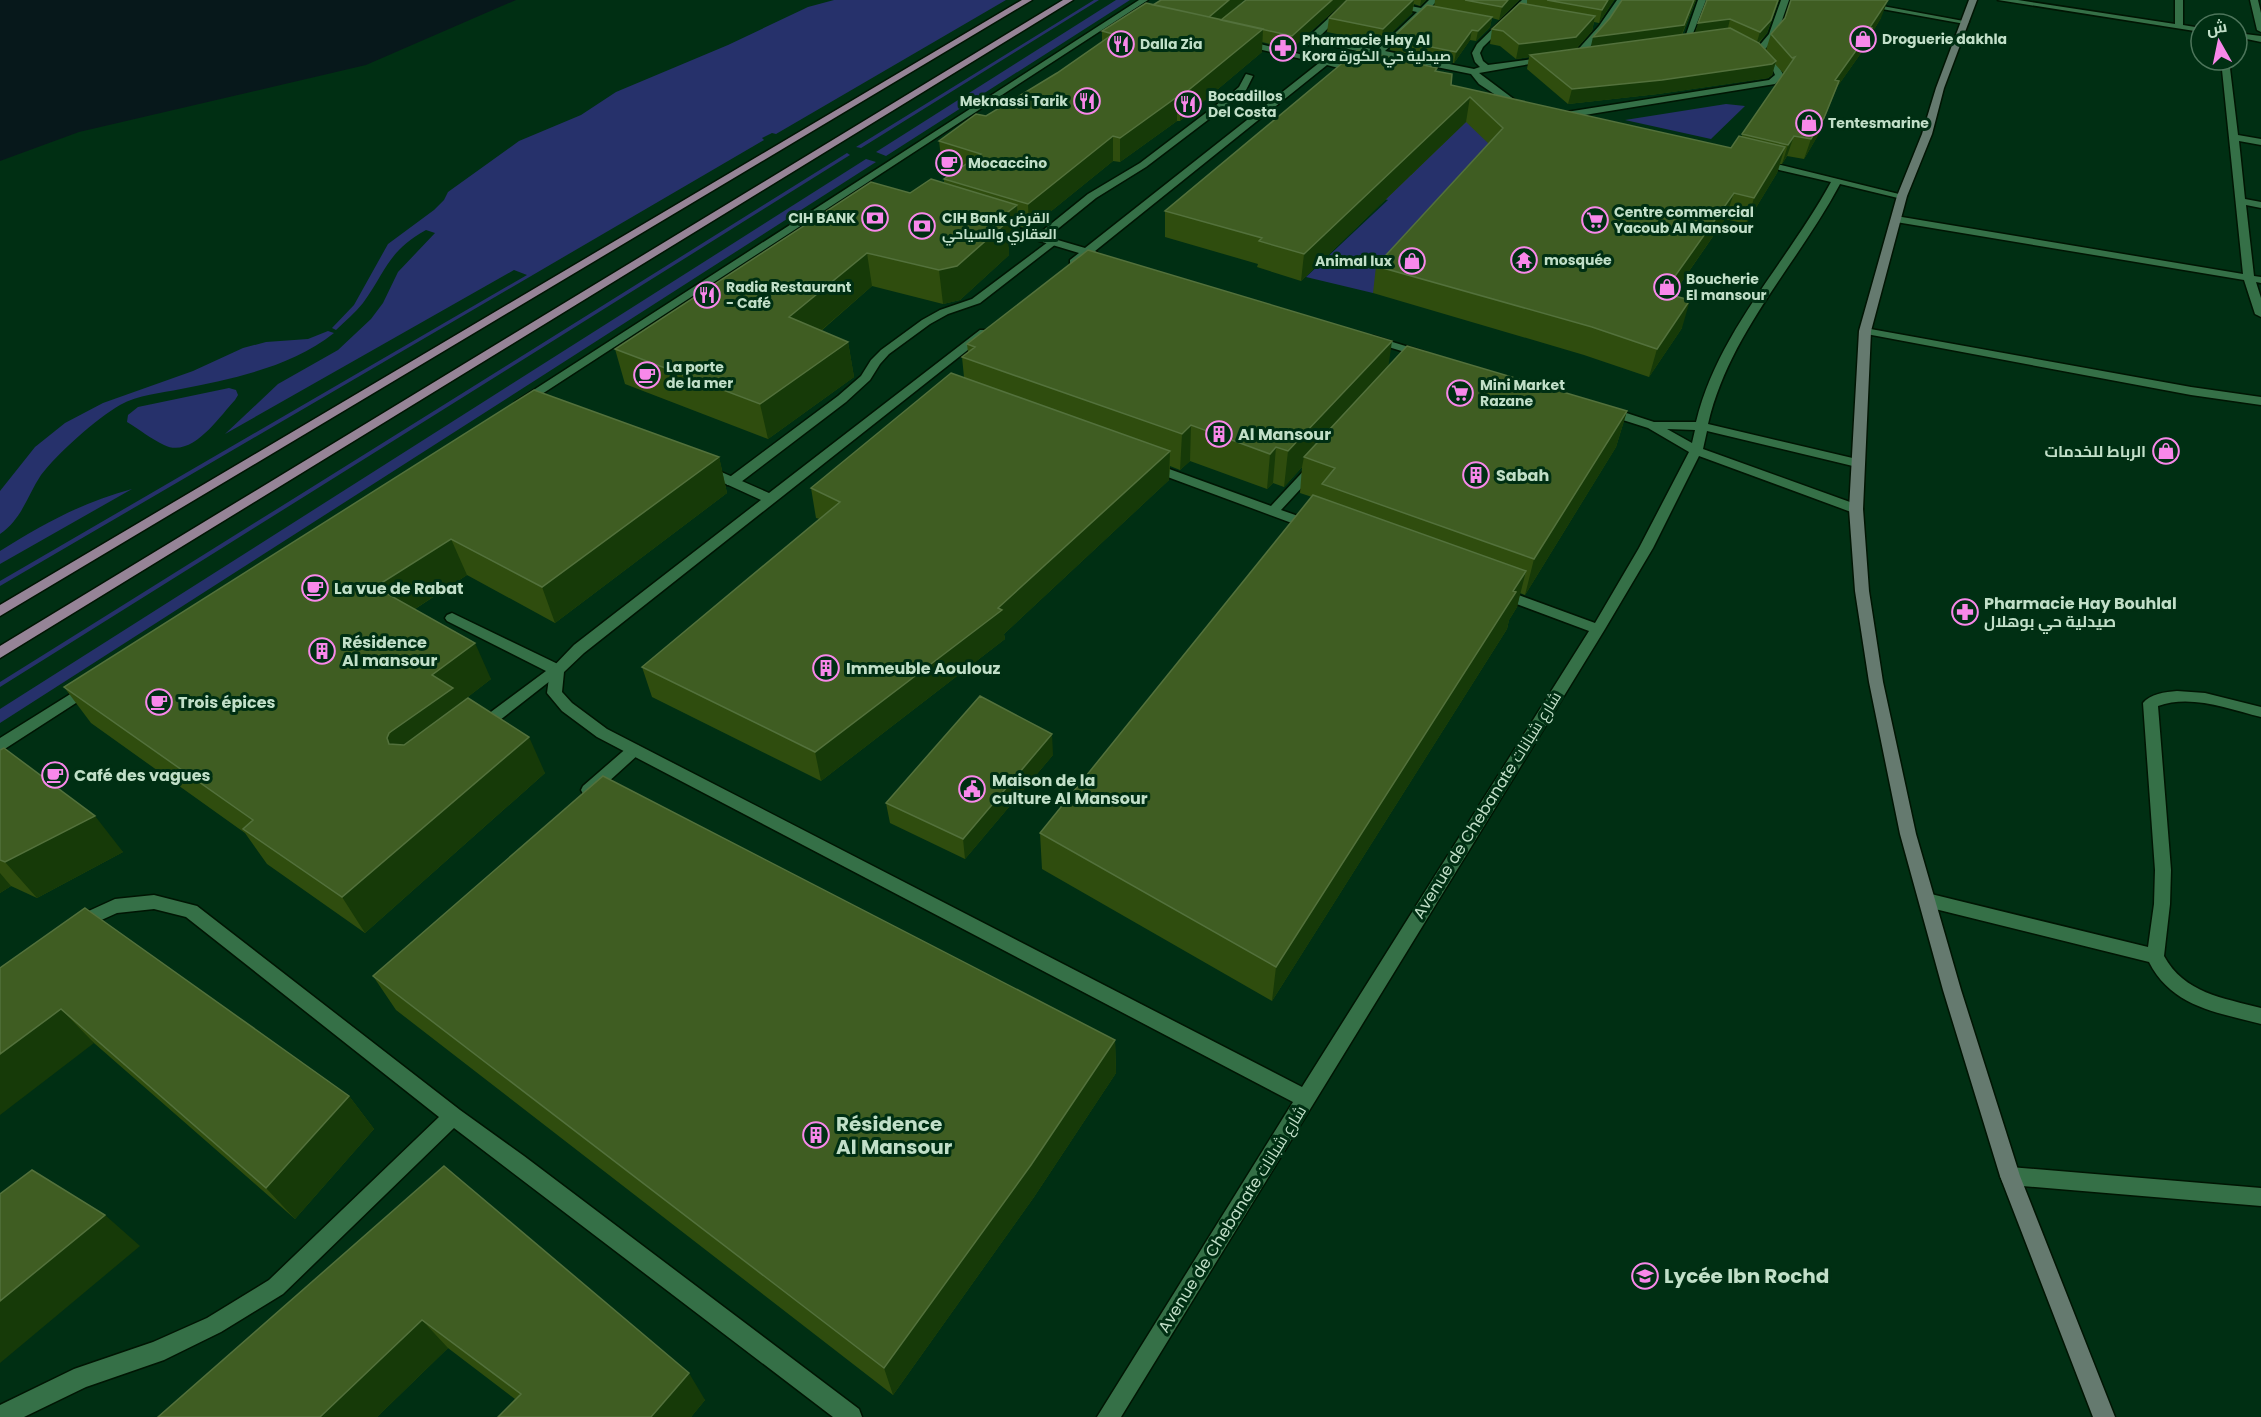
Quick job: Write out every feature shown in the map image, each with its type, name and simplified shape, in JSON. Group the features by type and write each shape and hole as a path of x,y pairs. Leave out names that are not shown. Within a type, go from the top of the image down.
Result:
{"main road":[{"path":"0,611 1028,0"},
{"path":"0,653 1069,0"},
{"path":"1973,0 1940,88 1927,134 1902,196 1865,331 1856,509 1862,591 1876,682 1908,834 1952,990 2010,1176 2104,1417"}],"street":[{"path":"513,407 1127,16 1144,0"},
{"path":"1294,55 1353,0"},
{"path":"1365,0 1457,17"},
{"path":"1379,52 1434,0"},
{"path":"1486,68 1479,62 1476,53 1480,46 1527,0"},
{"path":"1577,56 1602,28 1621,0"},
{"path":"1676,42 1691,40 1702,0"},
{"path":"1757,53 1773,35 1785,0"},
{"path":"1836,0 1965,22"},
{"path":"2002,0 2189,28"},
{"path":"2178,26 2179,0"},
{"path":"2254,0 2261,30"},
{"path":"1515,12 1526,14"},
{"path":"1490,23 1502,25"},
{"path":"1592,26 1602,28"},
{"path":"1312,39 1474,72 1486,68 1554,59"},
{"path":"1231,40 1370,73"},
{"path":"1560,116 1772,82 1780,76 1775,67 1747,47"},
{"path":"1566,58 1588,55"},
{"path":"1068,267 1325,63"},
{"path":"1474,72 1477,79 1511,98 1520,108"},
{"path":"2226,72 2249,278 2261,314"},
{"path":"1040,238 1092,196 1143,165 1235,95 1243,88 1249,76"},
{"path":"1497,102 1530,110"},
{"path":"1550,114 1583,122"},
{"path":"2234,138 2261,142"},
{"path":"1756,162 1902,196"},
{"name":"Avenue de Chebanate شارع شبانات","path":"1108,1417 1598,629 1646,548 1696,451 1709,394 1728,352 1754,309 1819,214 1837,181"},
{"path":"862,184 879,189"},
{"path":"2240,201 2261,205"},
{"path":"1896,219 2261,280"},
{"path":"986,221 1110,259"},
{"path":"732,482 842,399 866,378 875,362 885,352 926,322 944,312 976,301 1052,242"},
{"path":"473,733 557,670 579,649 771,499 925,384 994,324"},
{"path":"1865,331 2191,391 2261,401"},
{"path":"1360,336 1418,356"},
{"path":"533,394 548,401"},
{"path":"1596,408 1652,425 1696,451 1856,509"},
{"path":"1652,425 1701,426 1857,463"},
{"path":"1273,511 1321,459"},
{"path":"1133,460 1329,532"},
{"path":"690,464 771,499"},
{"path":"1486,588 1598,629"},
{"path":"452,618 557,670"},
{"path":"557,670 554,693 567,708 602,733 1306,1099"},
{"path":"0,746 99,681"},
{"path":"2261,712 2186,695 2164,696 2150,703 2163,870 2162,903 2154,956 2174,985 2193,995 2261,1016"},
{"path":"573,805 634,750"},
{"path":"1927,900 2154,956"},
{"path":"61,934 80,922 115,906 154,902 190,911 453,1116 517,1162 851,1417"},
{"path":"0,1417 82,1377 156,1352 195,1334 276,1287 453,1116"},
{"path":"2010,1176 2261,1197"}],"shaded area":[{"path":"0,0 516,0 366,65 79,132 0,161"},
{"path":"834,0 1006,0 776,134 772,133 762,138 764,140 0,586 0,581 527,275 514,270 225,434 278,384 338,350 371,319 383,303 398,272 435,233 426,230 403,246 389,262 360,307 336,330 332,328 354,305 388,244 434,210 448,192 519,141 581,115 616,92 728,45 808,7"},
{"path":"1094,0 1099,0 861,148 856,147"},
{"path":"1116,0 1130,0 886,156 876,152"},
{"path":"1726,104 1745,106 1711,139 1625,120"},
{"path":"1466,114 1527,126 1373,293 1306,277 1388,200 1333,187 1336,154 1411,175"},
{"path":"847,153 850,155 0,687 0,682"},
{"path":"866,159 876,162 0,723 0,709"},
{"path":"328,331 334,333 317,345 300,355 262,370 142,397 120,405 89,427 48,466 19,514 0,534 0,491 35,447 65,423 103,403 193,371 243,348 266,342 308,339"},
{"path":"229,388 236,390 238,395 235,400 204,434 185,446 174,448 164,445 127,422 128,415 138,407"},
{"path":"132,489 0,564 0,551 32,532 80,507"}],"building":[{"path":"1161,0 1229,0 1209,17 1153,5"},
{"path":"1246,0 1332,0 1292,36 1221,20"},
{"path":"1347,0 1413,0 1383,29 1329,18"},
{"path":"1465,0 1508,0 1502,7"},
{"path":"1547,0 1608,0 1602,10"},
{"path":"1622,0 1694,0 1684,25 1593,37"},
{"path":"1707,0 1778,0 1771,20 1760,32 1730,19 1698,23"},
{"path":"1791,0 1888,0 1870,27 1872,28 1835,80 1839,81 1824,118 1811,139 1794,136 1788,145 1742,134 1795,57 1792,58 1771,34 1785,18"},
{"path":"1146,3 1263,29 1180,97 1120,138 1113,136 1028,204 944,179 981,154 939,141 976,114 986,116 1057,73 1113,34 1102,31"},
{"path":"1520,3 1595,16 1576,37 1519,44 1503,31 1492,29"},
{"path":"1427,5 1492,17 1478,31 1472,30 1456,52 1391,39"},
{"path":"1730,28 1759,43 1776,61 1772,64 1662,80 1572,89 1530,55"},
{"path":"1358,50 1437,68 1435,71 1452,74 1451,85 1731,148 1739,136 1785,147 1754,198 1734,193 1663,293 1690,300 1657,349 1592,327 1376,266 1503,128 1470,97 1304,254 1259,241 1262,238 1165,211"},
{"path":"931,179 1017,205 999,219 1007,222 957,266 939,270 867,253 789,317 848,342 760,404 615,349 871,182 910,193"},
{"name":"Al Mansour","path":"1088,250 1392,341 1288,451 1276,447 1270,454 1191,425 1182,434 962,357 975,347 967,344"},
{"name":"Sabah","path":"1407,346 1627,411 1534,559 1322,484 1335,468 1304,457"},
{"path":"951,373 1170,451 998,608 1002,610 815,752 642,667 840,502 811,488"},
{"name":"Résidence Al mansour","path":"534,390 719,457 542,587 451,539 375,587 475,643 432,675 453,688 389,733 387,738 389,744 404,745 468,698 529,737 342,897 243,829 253,820 64,687"},
{"path":"1313,495 1526,571 1513,591 1516,592 1276,967 1040,833"},
{"name":"Maison de la culture Al Mansour","path":"980,696 1052,734 963,839 886,803"},
{"path":"4,748 95,816 5,862 0,860 0,750"},
{"name":"Résidence Al Mansour","path":"603,776 1115,1040 1031,1165 884,1368 373,976"},
{"path":"85,908 349,1096 266,1188 61,1009 0,1054 0,968"},
{"path":"444,1166 689,1373 651,1417 498,1417 521,1394 422,1320 320,1417 158,1417"},
{"path":"32,1170 105,1215 0,1301 0,1194"}],"place":[{"name":"Droguerie dakhla","path":"1863,39"},
{"name":"Dalla Zia","path":"1121,44"},
{"name":"Pharmacie Hay Al Kora صيدلية حي الكورة","path":"1283,48"},
{"name":"Meknassi Tarik","path":"1087,101"},
{"name":"Bocadillos Del Costa","path":"1188,104"},
{"name":"Tentesmarine","path":"1809,123"},
{"name":"Mocaccino","path":"949,163"},
{"name":"CIH BANK","path":"875,218"},
{"name":"Centre commercial Yacoub Al Mansour","path":"1595,220"},
{"name":"CIH Bank القرض العقاري والسياحي","path":"922,226"},
{"name":"mosquée","path":"1524,260"},
{"name":"Animal lux","path":"1412,261"},
{"name":"Boucherie El mansour","path":"1667,287"},
{"name":"Radia Restaurant - Café","path":"707,295"},
{"name":"La porte de la mer","path":"647,375"},
{"name":"Mini Market Razane","path":"1460,393"},
{"name":"Al Mansour","path":"1219,434"},
{"name":"الرباط للخدمات","path":"2166,451"},
{"name":"Sabah","path":"1476,475"},
{"name":"La vue de Rabat","path":"315,588"},
{"name":"Pharmacie Hay Bouhlal صيدلية حي بوهلال","path":"1965,612"},
{"name":"Résidence Al mansour","path":"322,651"},
{"name":"Immeuble Aoulouz","path":"826,668"},
{"name":"Trois épices","path":"159,702"},
{"name":"Café des vagues","path":"55,775"},
{"name":"Maison de la culture Al Mansour","path":"972,789"},
{"name":"Résidence Al Mansour","path":"816,1135"},
{"name":"Lycée Ibn Rochd","path":"1645,1276"}]}
